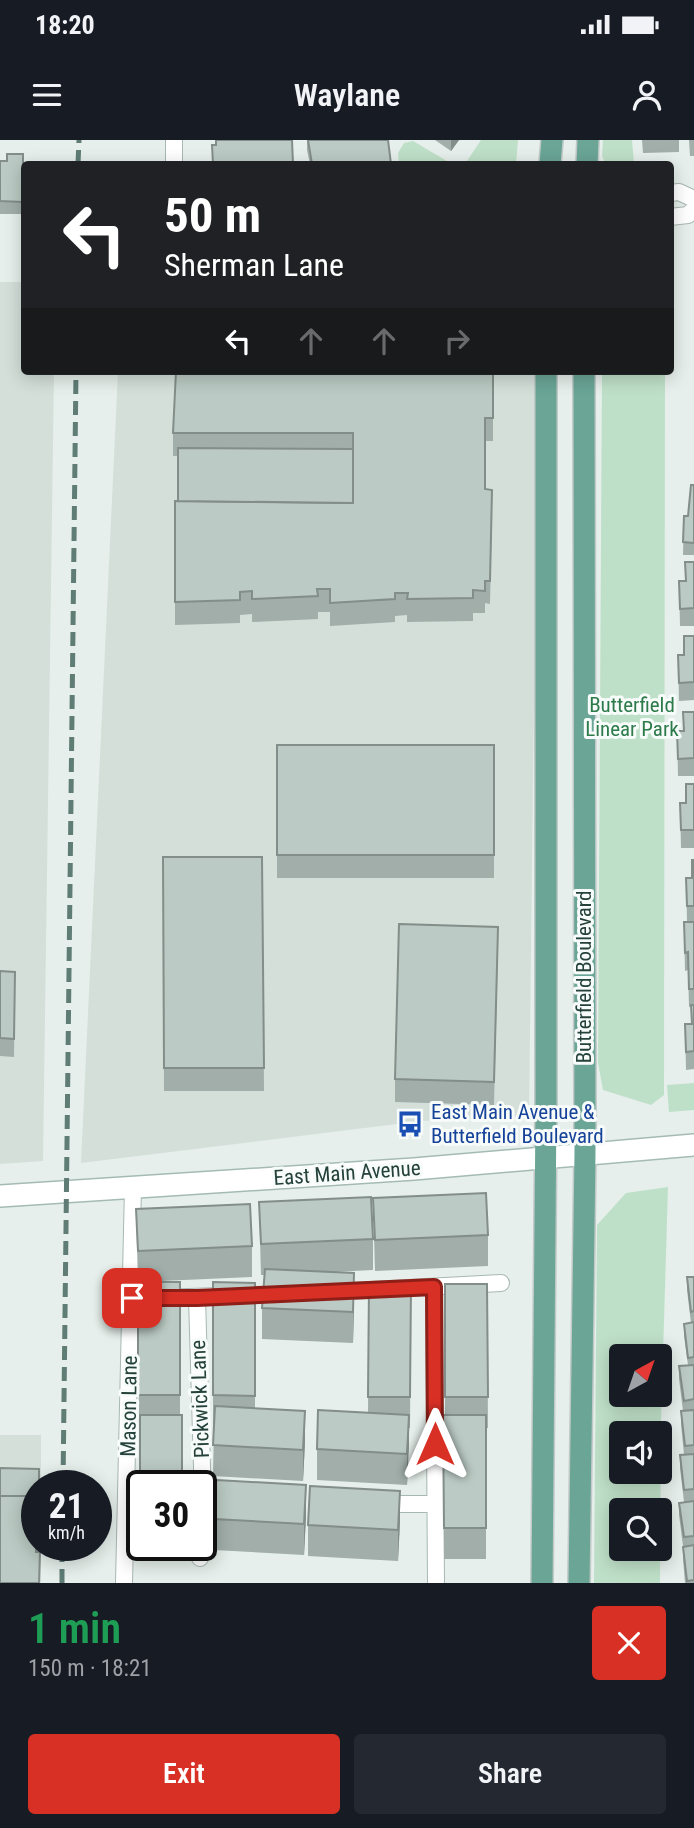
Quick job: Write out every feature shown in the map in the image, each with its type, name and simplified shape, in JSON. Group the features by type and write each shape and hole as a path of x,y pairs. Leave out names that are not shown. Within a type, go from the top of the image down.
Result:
{"main road":[{"path":"550,161 552,140"},
{"path":"587,161 588,140"},
{"name":"Butterfield Boulevard","path":"542,1583 546,375"},
{"name":"Butterfield Boulevard","path":"579,1583 584,1153 584,375"},
{"name":"East Main Avenue","path":"0,1196 694,1145"}],"street":[{"path":"174,140 174,161"},
{"path":"674,192 694,199"},
{"path":"674,217 688,215 694,209"},
{"name":"Mason Lane","path":"124,1583 133,1187"},
{"path":"323,1292 501,1283"},
{"path":"434,1287 436,1583"},
{"path":"132,1298 295,1294"},
{"name":"Pickwick Lane","path":"197,1298 208,1470"},
{"path":"367,1504 435,1504"}],"shaded area":[{"path":"0,282 21,282 21,375 54,375 43,1161 0,1164"},
{"path":"118,375 538,375 529,1116 421,1121 81,1163"},
{"path":"0,1435 41,1435 41,1470 21,1470 21,1561 41,1561 41,1583 0,1583"}],"green space":[{"path":"481,140 518,140 516,161 467,161"},
{"path":"603,140 632,140 634,161 604,161 602,156"},
{"path":"413,141 447,161 399,161 398,153 404,143"},
{"name":"Butterfield Linear Park","path":"602,375 665,375 664,1095 651,1105 603,1090 598,1063"},
{"path":"694,1083 694,1110 669,1112 667,1085"},
{"path":"668,1187 663,1344 609,1344 609,1407 661,1407 661,1421 609,1421 609,1484 661,1484 661,1498 609,1498 609,1561 660,1561 660,1583 594,1583 597,1225 626,1193"}],"building":[{"path":"216,140 292,140 293,161 213,161 212,145 216,145"},
{"path":"308,140 388,140 391,161 312,161"},
{"path":"7,154 23,154 21,202 0,201 0,161 7,161"},
{"path":"176,375 493,375 493,418 485,418 485,489 492,490 490,581 485,581 485,591 473,590 473,598 407,599 408,593 395,593 395,599 330,603 330,589 317,589 318,596 252,599 252,591 240,592 240,600 175,602 175,501 353,503 353,433 173,433"},
{"path":"178,448 353,449 353,503 178,501"},
{"path":"691,485 694,485 694,543 683,542 684,516 688,516"},
{"path":"685,562 694,562 694,608 680,609 679,581 686,581"},
{"path":"684,636 694,636 694,682 679,683 678,655 684,655"},
{"path":"683,712 694,712 694,758 678,759 677,731 684,731"},
{"path":"277,745 494,745 494,855 277,855"},
{"path":"686,784 694,784 694,830 681,830 680,803 686,803"},
{"path":"163,857 262,857 264,1068 164,1068"},
{"path":"692,860 694,906 687,906 686,878 692,878"},
{"path":"684,922 694,922 694,989 689,989"},
{"path":"399,924 498,927 494,1082 395,1079"},
{"path":"0,971 15,972 14,1039 0,1038"},
{"path":"691,1005 694,1005 694,1051 686,1052 685,1024 692,1024"},
{"path":"486,1193 488,1235 375,1240 373,1198"},
{"path":"371,1197 373,1239 261,1244 259,1202"},
{"path":"250,1204 252,1246 138,1251 136,1209"},
{"path":"265,1269 354,1273 353,1312 262,1308"},
{"path":"687,1277 694,1277 694,1311 691,1312"},
{"path":"138,1282 180,1282 180,1395 138,1395"},
{"path":"213,1282 255,1283 255,1396 213,1395"},
{"path":"369,1284 411,1284 410,1397 368,1397"},
{"path":"445,1284 487,1284 488,1397 445,1397"},
{"path":"694,1322 694,1357 688,1358 684,1324"},
{"path":"694,1365 694,1399 684,1401 679,1366"},
{"path":"215,1406 305,1411 303,1450 213,1445"},
{"path":"318,1410 409,1415 407,1454 317,1449"},
{"path":"694,1410 694,1445 685,1446 681,1411"},
{"path":"140,1415 182,1415 182,1470 140,1470"},
{"path":"443,1415 486,1415 486,1528 444,1528"},
{"path":"694,1454 694,1489 684,1490 680,1455"},
{"path":"0,1468 39,1469 21,1470 21,1496 0,1496"},
{"path":"217,1480 306,1485 304,1524 217,1519"},
{"path":"310,1486 400,1491 398,1530 308,1525"},
{"path":"0,1496 21,1496 21,1561 40,1561 39,1583 0,1583"},
{"path":"694,1501 694,1536 684,1537 679,1503"},
{"path":"694,1545 694,1580 687,1581 683,1547"}],"railway":[{"path":"78,161 79,140"},
{"path":"63,1470 76,375"},
{"path":"62,1561 62,1583"}],"place":[{"name":"East Main Avenue & Butterfield Boulevard","path":"410,1124"}],"route":[{"path":"132,1298 197,1298 434,1287 435,1444"}]}
